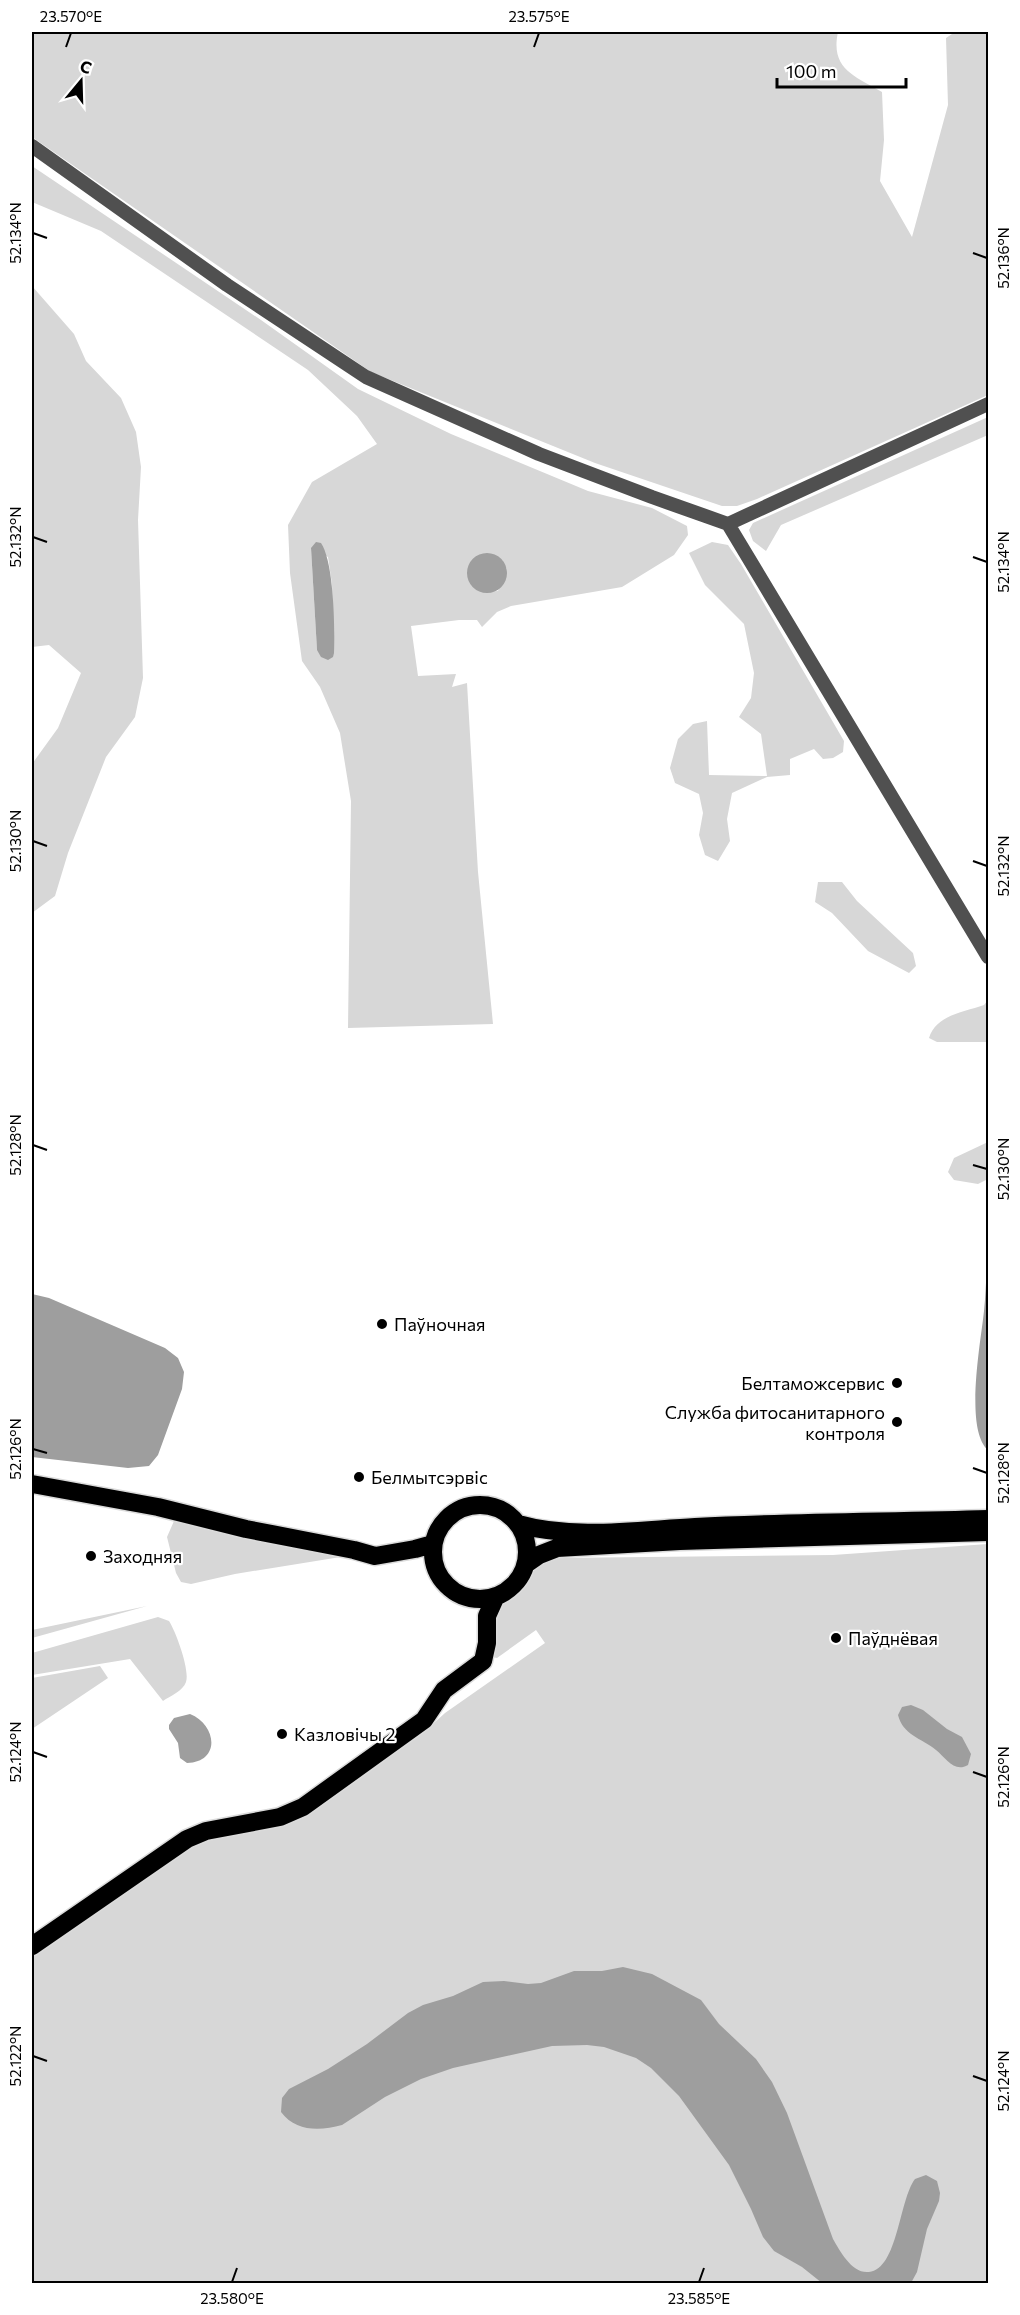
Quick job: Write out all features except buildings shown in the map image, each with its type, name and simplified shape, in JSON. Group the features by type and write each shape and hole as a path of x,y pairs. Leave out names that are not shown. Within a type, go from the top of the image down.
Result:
{"highway":[{"path":"32,1484 158,1507 246,1529 375,1556 415,1550 434,1544"},
{"path":"479,1505 495,1507 509,1515 518,1524 527,1542 526,1564 518,1581 509,1590 486,1599 474,1599 462,1596 442,1580 433,1557 434,1544 437,1532 454,1512 479,1505"},
{"path":"518,1524 546,1531 615,1532 697,1527 988,1519"},
{"path":"526,1564 539,1555 557,1548 680,1541 988,1532"},
{"path":"32,1946 187,1839 207,1831 266,1821 292,1812 424,1720 444,1690 483,1661 487,1643 487,1616 496,1596"}],"street":[{"path":"32,146 227,285 366,377 539,454 729,524 988,957"},
{"path":"729,524 988,404"}],"shaded area":[{"path":"32,32 838,32 836,45 841,63 854,76 882,92 884,140 880,181 912,237 948,105 946,38 955,32 988,32 988,395 737,506 722,506 595,463 371,372 32,137"},
{"path":"32,166 261,320 358,389 451,434 588,491 652,508 687,526 688,535 674,555 622,587 511,606 497,612 482,627 477,620 411,626 418,676 456,674 452,687 467,683 478,872 493,1024 348,1028 351,801 340,733 320,687 302,661 290,573 288,525 312,482 377,444 357,416 308,370 101,231 32,202","holes":["311,548 328,557 332,584 334,653 317,650","502,560 507,569 498,591 486,592"]},
{"path":"32,286 74,334 86,361 121,398 136,432 141,467 138,520 143,678 135,717 106,757 68,853 55,896 32,913 32,764 58,728 81,673 49,645 32,647"},
{"path":"988,417 988,435 781,525 766,551 753,541 749,530 753,523"},
{"path":"316,542 321,543 325,552 333,596 334,653 333,657 328,660 321,657 317,650 311,548"},
{"path":"712,542 728,545 741,564 844,741 843,752 833,758 823,759 814,749 790,759 790,775 767,777 732,793 727,819 730,841 718,861 705,855 699,835 703,813 699,794 675,783 670,768 678,739 693,724 707,721 709,775 767,776 761,734 739,717 751,698 754,673 744,624 705,585 689,553"},
{"path":"487,553 501,559 507,573 501,587 487,593 473,587 467,573 473,559"},
{"path":"818,882 842,882 857,901 913,953 916,966 909,973 868,951 832,913 815,902"},
{"path":"988,1000 988,1042 937,1042 929,1038 933,1030 944,1019 984,1005"},
{"path":"988,1142 988,1179 978,1184 954,1180 948,1172 954,1158"},
{"path":"988,1255 988,1450 981,1439 975,1405"},
{"path":"32,1294 49,1298 165,1348 178,1358 184,1372 182,1389 158,1455 149,1466 128,1468 32,1457"},
{"path":"174,1521 353,1555 235,1574 191,1584 181,1582 176,1573 167,1537"},
{"path":"988,1544 988,2283 32,2283 32,1955 199,1841 217,1833 269,1829 293,1822 423,1733 445,1713 545,1643 536,1630 497,1658 490,1655 498,1605 523,1586 539,1564 554,1558 833,1555"},
{"path":"147,1606 32,1638 32,1630"},
{"path":"158,1617 169,1621 172,1626 182,1651 187,1676 182,1688 163,1701 130,1659 32,1675 32,1653"},
{"path":"100,1666 108,1678 32,1729 32,1678"},
{"path":"911,1705 923,1710 947,1729 962,1737 971,1754 968,1765 954,1766 936,1750 908,1732 900,1722 898,1715 902,1707"},
{"path":"190,1714 206,1726 211,1742 206,1756 198,1761 187,1763 180,1758 178,1743 169,1725 174,1718"},
{"path":"623,1967 652,1974 701,2000 719,2024 756,2059 772,2082 787,2113 833,2239 852,2266 863,2272 879,2268 892,2247 905,2202 915,2179 926,2175 937,2181 939,2201 927,2229 917,2272 911,2283 822,2283 802,2267 774,2251 763,2237 729,2165 679,2096 651,2068 636,2058 604,2047 552,2046 453,2068 421,2079 385,2097 342,2125 334,2127 317,2129 301,2126 287,2119 281,2112 282,2098 289,2089 328,2069 423,2005 453,1996 483,1982 541,1983 574,1971 602,1971"}],"place":[{"name":"Паўночная","path":"382,1324"},
{"name":"Белтаможсервис","path":"897,1383"},
{"name":"Служба фитосанитарного контроля","path":"897,1422"},
{"name":"Белмытсэрвіс","path":"359,1477"},
{"name":"Заходняя","path":"91,1556"},
{"name":"Паўднёвая","path":"836,1638"},
{"name":"Казловічы 2","path":"282,1734"}]}
